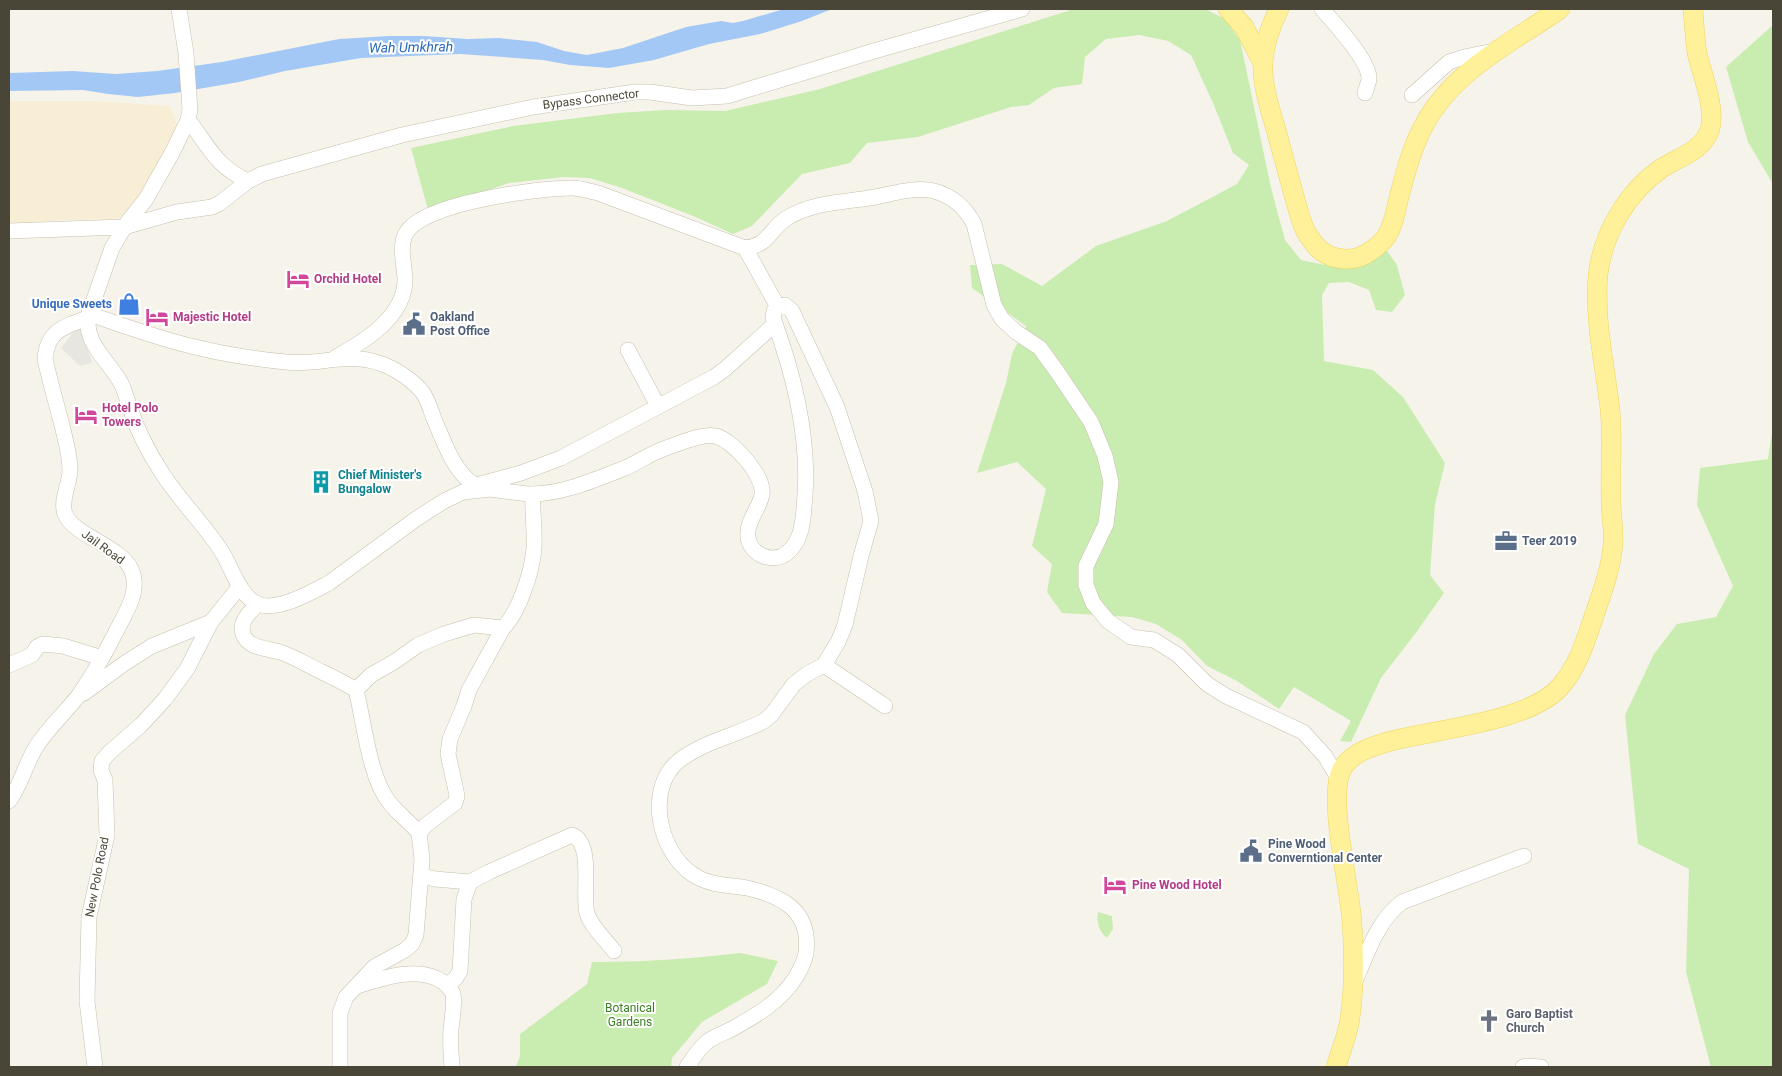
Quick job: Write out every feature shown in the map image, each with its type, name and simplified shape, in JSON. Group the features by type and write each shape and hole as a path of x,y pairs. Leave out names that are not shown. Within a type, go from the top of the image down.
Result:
{"main road":[{"path":"1228,9 1244,27 1263,63"},
{"path":"1279,9 1266,42 1263,63 1270,109 1306,230 1320,250 1329,255 1352,259 1364,255 1377,247 1386,236 1392,224 1412,153 1421,129 1448,91 1467,72 1560,9"},
{"path":"1336,1067 1349,1025 1352,986 1352,920 1337,798 1338,778 1343,768 1351,758 1377,745 1497,718 1523,711 1541,702 1557,691 1566,681 1579,657 1603,590 1610,567 1613,543 1611,498 1612,441 1610,406 1598,322 1597,294 1599,270 1615,221 1627,200 1644,182 1664,167 1695,149 1705,139 1710,127 1712,114 1697,51 1693,9"}],"street":[{"path":"179,9 186,53 189,115 172,154 146,199 124,227 112,248 88,316 88,331 91,340 123,386 130,410 162,472 222,551 240,586 249,598 258,604 270,607 288,602 329,583 416,519 444,501 463,492 491,489"},
{"name":"Bypass Connector","path":"9,231 124,227 177,212 220,203 248,181 262,174 402,135 542,105 635,92 650,92 692,98 727,96 874,51 1022,9"},
{"path":"1322,9 1365,64 1369,80 1364,93"},
{"path":"1412,95 1450,62 1464,57 1496,51"},
{"path":"189,115 214,157 232,174 248,181"},
{"path":"335,358 362,343 381,328 401,299 405,280 402,246 406,232 415,223 430,215 464,203 536,190 574,188 598,193 745,248 754,247 765,241 786,218 811,208 920,190 932,190 955,200 969,216 974,224 994,305 1002,319 1016,332 1040,348 1091,422 1105,456 1111,482 1106,524 1086,566 1086,585 1093,603 1108,621 1131,637 1154,640 1178,655 1207,684 1226,696 1303,732 1325,756 1338,778"},
{"path":"745,248 778,307"},
{"path":"88,316 190,346 244,356 290,362 314,362 335,358 363,358 385,365 407,378 424,394 455,463 466,477 476,485 491,489 533,494 578,485 626,467 660,450 710,435 717,436 743,456 754,468 761,483 762,495 747,536 752,549 761,556 776,558 787,553 797,541 802,528 806,487 805,444 794,386 773,318 774,312 778,307 785,306 792,311 837,407 865,490 871,521 845,625 838,642 824,665 794,684 772,714 764,721 692,751 679,760 660,790 658,805 661,824 667,842 684,868 699,878 721,885 746,888 786,902 796,911 803,925 806,938 806,954 799,971 791,985 779,999 760,1013 709,1040 687,1067"},
{"name":"Jail Road","path":"9,801 17,791 35,749 53,723 75,700 102,658 130,604 135,585 130,567 110,549 75,526 66,517 63,503 67,494 70,470 68,452 44,359 46,348 56,332 64,326 88,316"},
{"path":"476,485 514,476 544,466 714,377 776,324"},
{"path":"628,350 658,406"},
{"path":"419,832 455,803 457,796 448,754 450,739 469,690 522,597 532,564 534,547 533,494"},
{"name":"New Polo Road","path":"95,1067 87,1001 88,917 107,835 105,780 101,770 102,761 141,725 165,699 187,669 211,622 240,586"},
{"path":"258,604 245,617 242,627 243,634 247,640 255,646 278,651 305,662 320,672 338,679 356,690 370,756 382,792 389,803 419,832 422,876 416,935 412,944 396,956 374,967 346,997 340,1013 340,1067"},
{"path":"75,700 125,662 152,646 211,622"},
{"path":"356,690 371,675 418,645 444,634 474,626 503,628"},
{"path":"9,665 32,655 37,647 43,644 63,646 102,658"},
{"path":"824,665 885,706"},
{"path":"422,876 470,882 570,835 575,835 586,861 586,911 592,923 614,951"},
{"path":"1352,986 1385,919 1402,902 1524,856"},
{"path":"447,984 456,978 460,970 464,899 470,882"},
{"path":"356,987 408,974 424,974 438,978 447,984 452,992 450,1043 452,1067"},
{"path":"1523,1067 1541,1067"}],"shaded area":[{"path":"9,101 93,101 170,106 178,127 134,205 118,219 62,220 9,225"},
{"path":"82,329 92,363 80,366 61,348 75,330"}],"green space":[{"path":"1074,9 1205,9 1225,19 1240,40 1271,188 1285,240 1301,260 1325,265 1349,265 1385,248 1397,265 1405,295 1392,312 1376,310 1369,290 1349,282 1329,283 1322,295 1324,361 1373,370 1403,397 1445,463 1435,504 1430,575 1444,593 1381,678 1351,742 1340,741 1351,721 1294,687 1279,709 1237,681 1207,666 1182,640 1156,624 1132,617 1062,613 1047,592 1052,564 1032,546 1046,489 1017,462 977,473 1006,383 1012,354 1026,326 972,288 970,265 1002,264 1042,286 1096,246 1167,221 1237,184 1249,165 1233,153 1191,55 1168,41 1139,35 1106,39 1085,57 1082,84 1054,88 1029,105 1011,107 918,137 867,143 850,163 802,174 752,226 733,234 622,188 590,178 564,177 509,183 428,210 411,148 513,126 617,113 667,110 725,111 820,89"},
{"path":"1773,25 1773,184 1748,142 1726,67"},
{"path":"1773,426 1773,1067 1711,1067 1686,972 1689,869 1638,844 1625,715 1654,654 1677,624 1716,617 1733,586 1697,505 1700,468 1768,459"},
{"path":"1098,912 1112,916 1113,929 1107,938 1099,926"},
{"name":"Botanical Gardens","path":"740,953 778,961 767,984 702,1022 672,1058 671,1067 516,1067 520,1056 520,1034 587,984 592,962 666,960"}],"water":[{"name":"Wah Umkhrah","path":"784,9 832,9 760,34 709,44 654,60 609,68 570,65 543,60 460,54 361,58 285,71 239,82 138,97 83,90 9,91 9,73 73,71 116,74 157,71 222,62 339,39 389,36 468,39 499,38 537,42 564,51 587,55 623,48 686,27 721,21 733,23"}],"place":[{"name":"Orchid Hotel","path":"298,279"},
{"name":"Unique Sweets","path":"129,304"},
{"name":"Majestic Hotel","path":"157,317"},
{"name":"Oakland Post Office","path":"414,324"},
{"name":"Hotel Polo Towers","path":"86,415"},
{"name":"Chief Minister's Bungalow","path":"321,482"},
{"name":"Teer 2019","path":"1506,541"},
{"name":"Pine Wood Converntional Center","path":"1251,851"},
{"name":"Pine Wood Hotel","path":"1115,885"},
{"name":"Garo Baptist Church","path":"1489,1021"}]}
